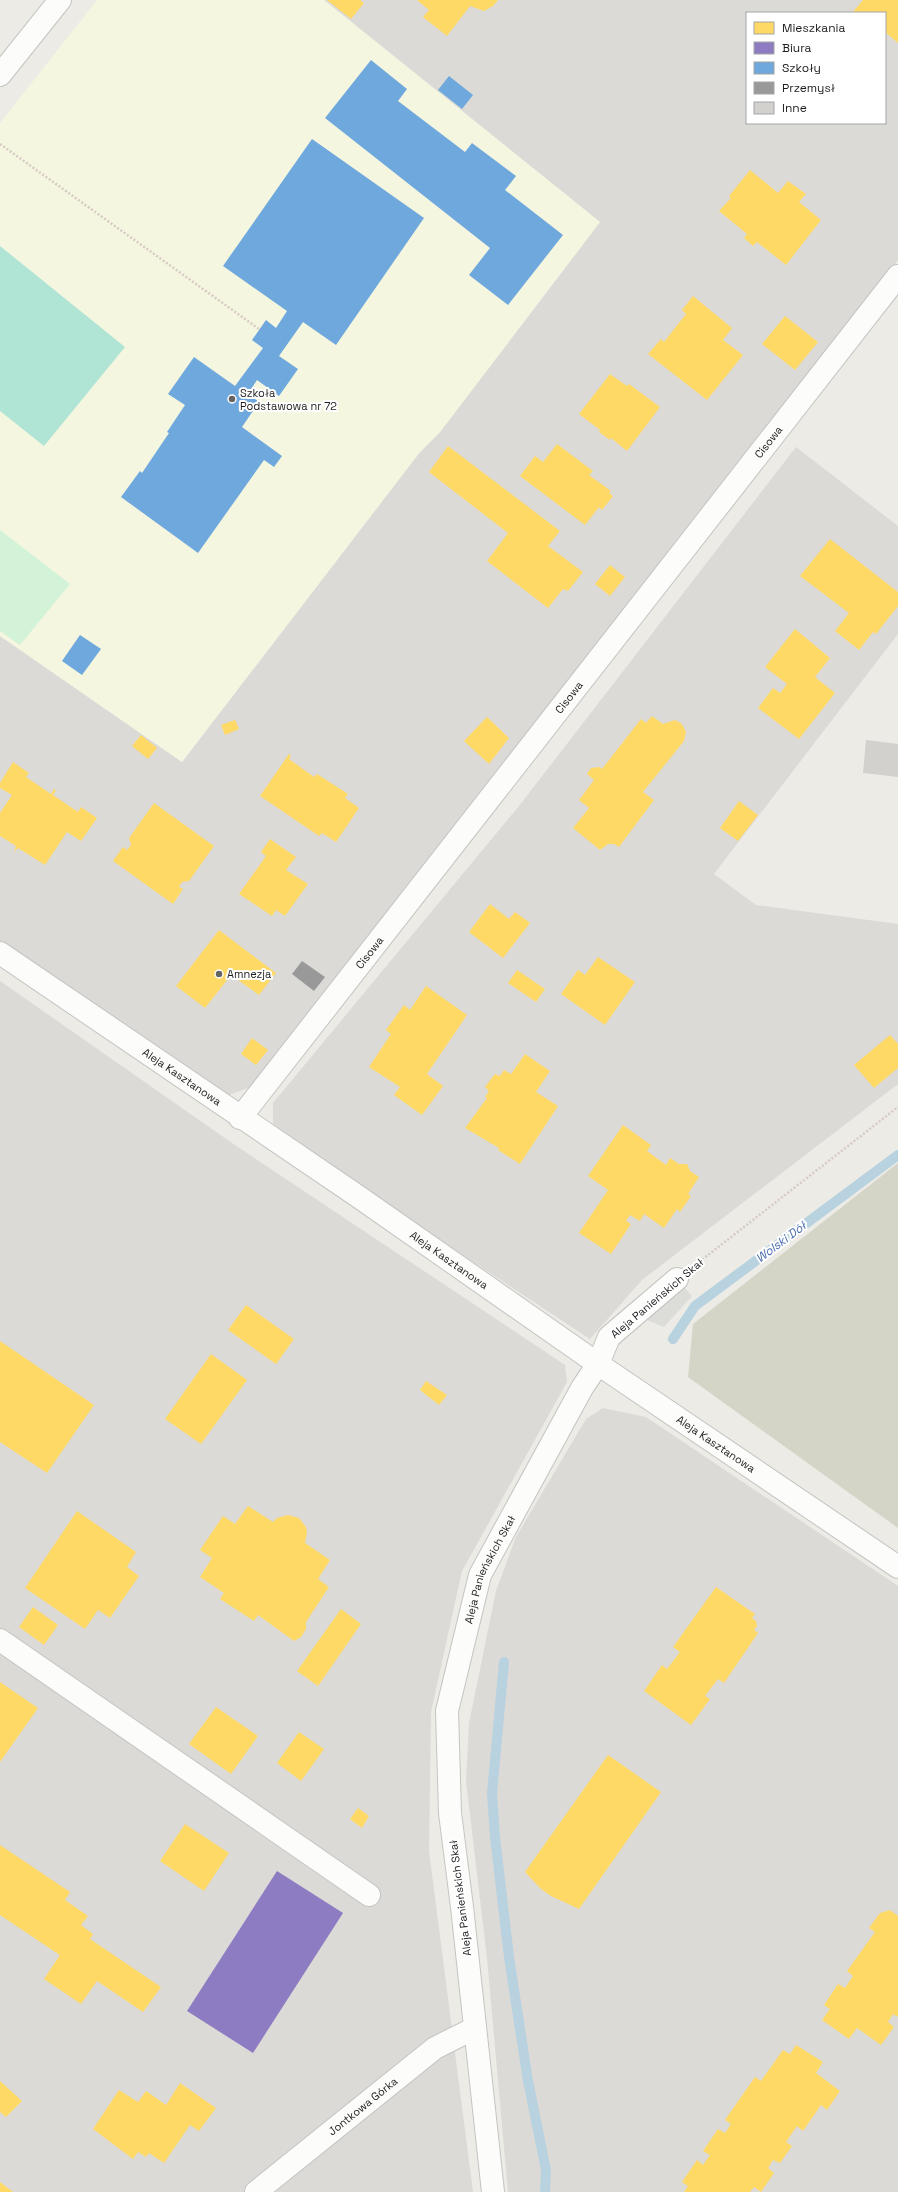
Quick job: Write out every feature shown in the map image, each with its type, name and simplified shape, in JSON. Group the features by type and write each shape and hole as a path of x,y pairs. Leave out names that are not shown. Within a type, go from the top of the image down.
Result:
{"street":[{"path":"0,75 60,0"},
{"name":"Cisowa","path":"240,1118 898,276"},
{"name":"Aleja Kasztanowa","path":"0,953 240,1118 356,1195 598,1364 898,1567"},
{"name":"Aleja Panieńskich Skał","path":"492,2192 450,1813 447,1711 480,1575 582,1388 598,1364 610,1337 677,1279"},
{"path":"0,1640 369,1895"},
{"name":"Jontkowa Górka","path":"256,2192 435,2048 475,2028"}],"path":[{"path":"0,144 259,329"},
{"name":"Aleja Panieńskich Skał","path":"677,1279 898,1107"}],"shaded area":[{"name":"Szkoła Podstawowa nr 72","path":"97,0 324,0 600,222 440,432 420,452 182,762 0,636 0,123"},
{"path":"324,0 898,0 898,260 755,446 251,1087 218,1099 0,941 0,636 182,762 420,452 440,432 600,222"},
{"path":"796,447 898,526 898,634 714,874 756,905 898,924 898,1084 642,1280 590,1339 273,1130 273,1103 519,806"},
{"path":"0,530 70,584 20,645 0,631"},
{"path":"0,981 235,1145 565,1365 567,1382 462,1571 431,1712 429,1851 473,2192 0,2192"},
{"path":"898,1163 898,1528 688,1377 693,1324"},
{"path":"677,1279 692,1296 664,1327 649,1321 640,1311"},
{"path":"603,1408 646,1417 898,1586 898,2192 508,2192 487,1958 466,1781 469,1723 496,1591 516,1537 586,1419"}],"green space":[{"path":"0,246 125,347 44,446 0,411"}],"building: Mieszkania":[{"path":"327,0 360,0 364,3 351,19"},
{"path":"417,0 498,0 493,6 484,11 470,6 447,36 423,17 429,10"},
{"path":"863,0 898,0 898,43 886,33 886,12 853,12"},
{"path":"750,170 778,193 788,181 806,194 799,202 821,220 786,265 757,242 753,246 744,238 747,234 719,211 731,198 729,196"},
{"path":"693,296 732,328 723,340 743,355 707,400 648,354 661,339 664,342 686,314 682,310"},
{"path":"785,316 818,342 795,370 762,344"},
{"path":"610,374 627,386 629,384 660,407 627,451 611,438 610,440 599,432 600,430 579,414"},
{"path":"557,444 593,471 589,475 611,491 609,493 613,496 602,510 599,507 585,525 520,476 535,456 543,462"},
{"path":"448,446 560,531 548,546 583,572 568,591 563,589 548,608 487,561 508,533 429,472"},
{"path":"830,539 898,592 898,606 876,634 873,632 859,650 835,631 849,613 800,576"},
{"path":"610,565 625,577 610,596 595,584"},
{"path":"795,629 830,658 815,677 835,693 799,739 758,708 773,688 780,693 787,684 765,667"},
{"path":"652,716 663,724 675,720 682,724 686,732 684,741 643,792 654,800 619,847 614,844 608,844 600,850 573,828 589,808 579,800 594,780 587,774 591,768 599,767 602,769 641,719 646,723"},
{"path":"487,717 509,738 489,764 464,741"},
{"path":"235,720 239,729 225,735 221,725"},
{"path":"141,735 157,748 148,759 132,746"},
{"path":"289,754 291,756 289,759 314,777 317,774 348,794 345,798 359,808 336,842 322,833 319,836 260,796"},
{"path":"13,762 29,773 26,777 51,794 54,789 56,790 53,795 78,812 81,807 97,818 81,841 67,832 45,865 18,848 14,852 16,846 0,836 0,813 12,795 0,788 0,783"},
{"path":"739,801 758,815 738,841 720,828"},
{"path":"154,803 214,846 189,881 182,882 179,887 183,889 173,904 113,861 123,847 127,850 131,845 129,838"},
{"path":"270,839 296,857 286,870 308,884 285,916 276,910 272,916 239,894 266,856 261,852"},
{"path":"490,904 509,919 515,912 530,923 503,958 469,932"},
{"path":"219,930 276,973 259,995 231,975 205,1008 176,986"},
{"path":"598,957 635,982 605,1025 561,994 578,970 585,975"},
{"path":"517,970 545,989 536,1002 508,983"},
{"path":"426,986 467,1015 427,1074 443,1086 422,1115 394,1095 400,1087 369,1067 391,1034 386,1030 404,1005 410,1010"},
{"path":"890,1035 898,1044 898,1068 874,1088 854,1065"},
{"path":"252,1038 268,1050 256,1065 241,1054"},
{"path":"525,1054 550,1071 536,1092 558,1106 520,1164 498,1150 499,1148 465,1128 487,1098 485,1097 489,1091 485,1087 495,1074 500,1076 504,1070 511,1074"},
{"path":"623,1125 651,1145 647,1151 666,1165 670,1158 679,1164 687,1164 690,1171 699,1177 688,1194 691,1196 680,1212 677,1209 664,1228 644,1214 640,1221 630,1215 626,1221 631,1224 611,1254 579,1233 608,1190 588,1176"},
{"path":"246,1305 294,1339 276,1364 228,1330"},
{"path":"0,1341 94,1405 47,1473 0,1442"},
{"path":"211,1354 247,1380 201,1444 165,1419"},
{"path":"426,1381 447,1395 439,1405 420,1390"},
{"path":"248,1506 273,1522 277,1518 288,1515 299,1518 306,1527 307,1532 305,1543 330,1560 318,1579 329,1587 306,1622 306,1629 301,1637 294,1641 258,1615 254,1621 220,1599 224,1593 200,1577 212,1558 200,1550 223,1516 235,1524"},
{"path":"77,1511 136,1552 127,1567 139,1576 110,1618 98,1610 85,1629 25,1588"},
{"path":"716,1587 755,1614 752,1618 756,1621 757,1626 754,1630 758,1633 724,1683 718,1679 705,1696 710,1699 691,1725 644,1691 662,1665 667,1669 680,1652 673,1647"},
{"path":"33,1607 58,1625 44,1645 19,1627"},
{"path":"341,1609 361,1624 318,1686 297,1671"},
{"path":"0,1682 38,1708 0,1762"},
{"path":"216,1707 258,1736 231,1774 189,1744"},
{"path":"299,1732 324,1749 301,1781 277,1763"},
{"path":"608,1755 661,1792 579,1909 551,1896 541,1889 525,1872"},
{"path":"358,1808 369,1816 362,1828 350,1819"},
{"path":"185,1824 229,1853 204,1891 160,1861"},
{"path":"0,1845 70,1892 65,1900 88,1916 81,1925 93,1934 90,1939 161,1987 143,2012 97,1981 81,2004 44,1979 60,1955 0,1915"},
{"path":"890,1910 898,1916 898,2017 893,2014 888,2022 894,2027 881,2045 857,2028 849,2039 822,2020 830,2009 824,2005 838,1984 845,1988 853,1976 847,1971 875,1932 869,1928 880,1913"},
{"path":"796,2045 823,2062 816,2073 840,2091 827,2110 821,2105 803,2131 797,2126 786,2142 792,2146 780,2163 773,2160 768,2168 774,2173 761,2192 754,2187 750,2192 684,2192 688,2186 682,2182 697,2160 703,2165 710,2155 703,2151 718,2129 725,2133 731,2124 725,2120 755,2077 761,2081 783,2050 790,2054"},
{"path":"0,2081 22,2101 6,2117 0,2112"},
{"path":"180,2083 216,2108 199,2131 190,2125 164,2163 149,2153 146,2157 138,2152 133,2159 93,2129 119,2090 138,2102 146,2091 166,2105"},
{"path":"0,2182 13,2192 0,2192"}],"building: Biura":[{"path":"277,1871 343,1913 253,2053 187,2011"}],"building: Szkoły":[{"path":"371,60 407,89 398,101 465,152 472,143 516,176 505,190 563,235 508,305 469,275 490,248 325,118"},
{"path":"449,76 473,95 462,109 438,90"},
{"path":"312,139 424,218 336,345 303,322 279,356 298,369 279,396 257,380 248,394 259,402 242,427 282,456 274,467 264,460 198,553 121,497 140,471 142,473 169,433 167,432 185,405 168,394 194,357 235,386 263,348 252,340 266,320 276,328 287,311 223,266"},
{"path":"80,635 101,649 82,675 62,661"}],"building: Przemysł":[{"path":"302,961 325,977 314,991 292,974"}],"building: Inne":[{"path":"866,740 898,744 898,777 863,773"}],"waterway":[{"name":"Wolski Dół","path":"673,1339 695,1306 898,1155"},
{"path":"504,1662 492,1793 495,1837 509,1957 528,2081 546,2170 545,2192"}],"place":[{"name":"Szkoła Podstawowa nr 72","path":"232,399"},
{"name":"Amnezja","path":"219,974"}]}
